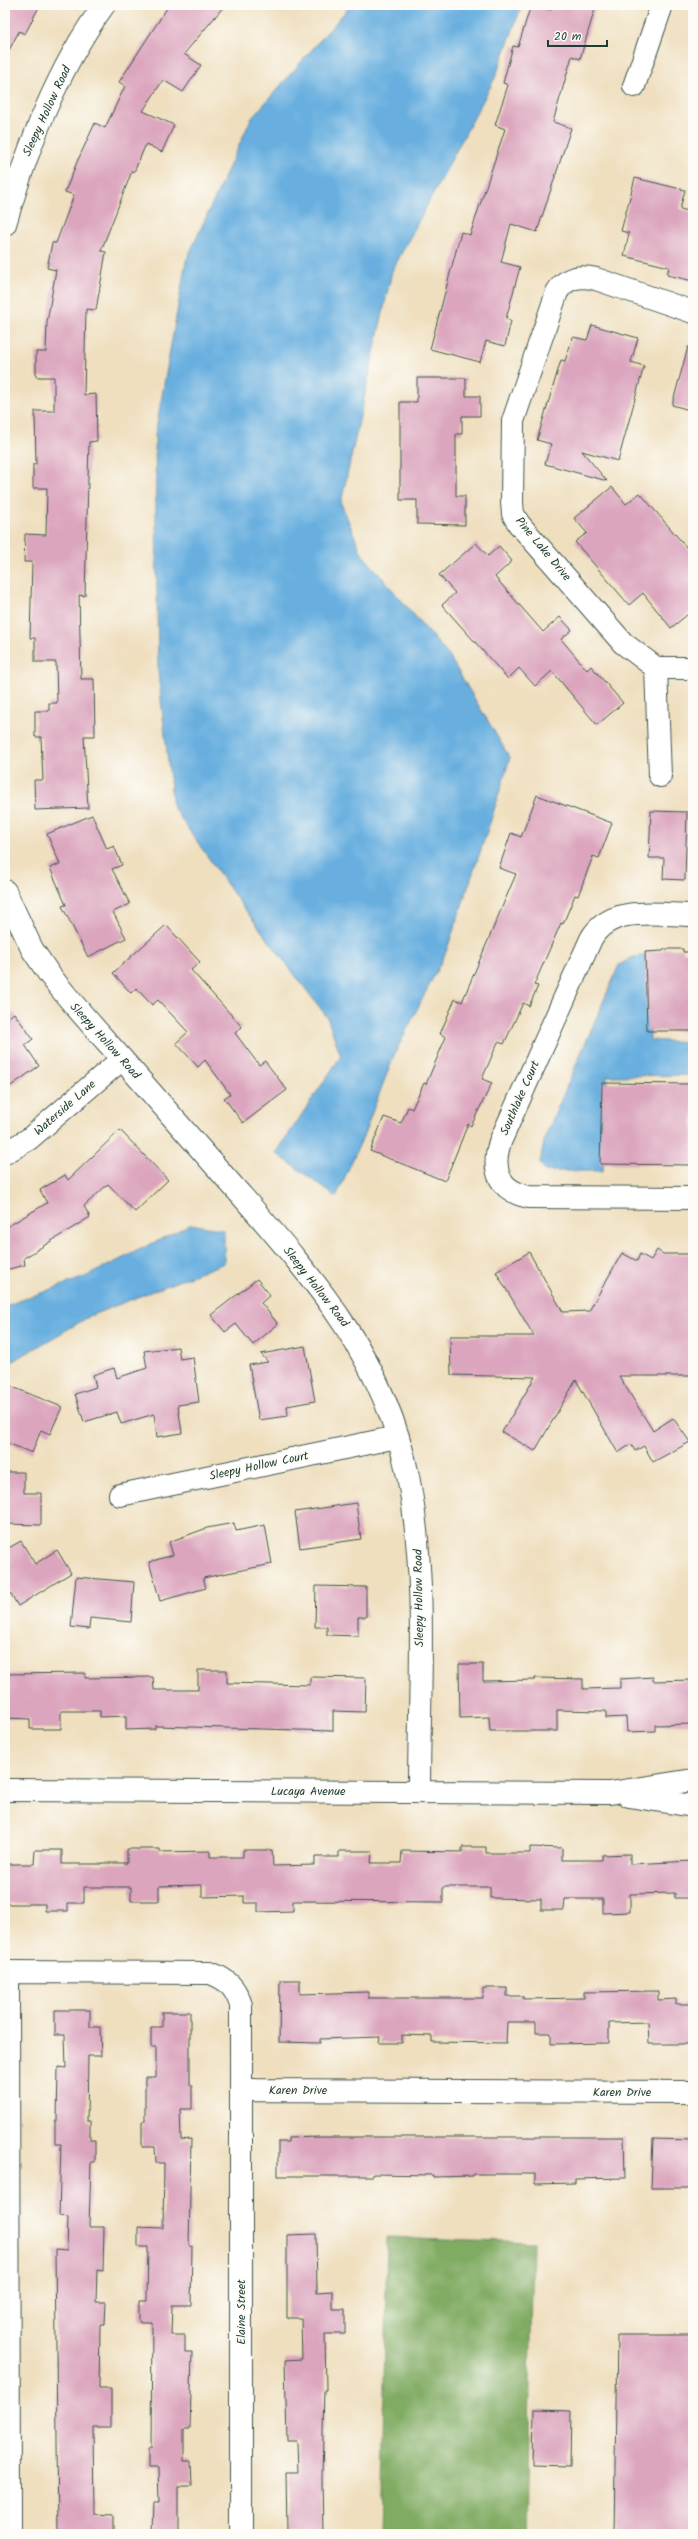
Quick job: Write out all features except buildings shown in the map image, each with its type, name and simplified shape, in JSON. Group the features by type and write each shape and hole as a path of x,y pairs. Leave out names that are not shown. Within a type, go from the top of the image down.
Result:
{"street":[{"name":"Sleepy Hollow Road","path":"5,224 24,161 43,113 70,59 104,5"},
{"path":"634,86 662,5"},
{"name":"Pine Lake Drive","path":"656,668 623,643 513,514 512,433 516,409 557,292 564,284 573,278 596,279 693,312"},
{"path":"660,776 656,668 693,668"},
{"name":"Sleepy Hollow Road","path":"5,891 29,942 49,974 276,1236 331,1303 354,1337 372,1370 397,1437 408,1474 417,1532 420,1573 418,1792"},
{"name":"Southlake Court","path":"693,915 617,916 599,928 591,939 500,1142 496,1160 496,1168 504,1184 519,1195 529,1197 693,1198"},
{"name":"Waterside Lane","path":"5,1153 29,1139 122,1059"},
{"name":"Sleepy Hollow Court","path":"120,1495 397,1437"},
{"name":"Lucaya Avenue","path":"5,1790 610,1792 693,1780"},
{"name":"Lucaya Avenue","path":"610,1792 693,1806"},
{"path":"9,2534 7,1972 210,1973 222,1977 232,1985 241,2005 241,2090"},
{"name":"Karen Drive","path":"241,2090 693,2092"},
{"name":"Elaine Street","path":"241,2090 241,2534"}],"green space":[{"path":"387,2237 533,2242 527,2534 381,2534"}],"water":[{"path":"351,5 522,5 495,78 392,271 341,503 362,554 449,656 510,758 490,823 446,952 394,1055 362,1139 336,1197 276,1153 341,1056 327,1017 240,903 173,807 158,672 155,435 186,261 251,119"},
{"path":"650,955 650,1040 693,1043 693,1075 607,1076 603,1171 545,1171 540,1163 545,1137 619,965 633,957"},
{"path":"191,1224 224,1230 224,1263 92,1315 5,1366 5,1306 85,1277"}]}
